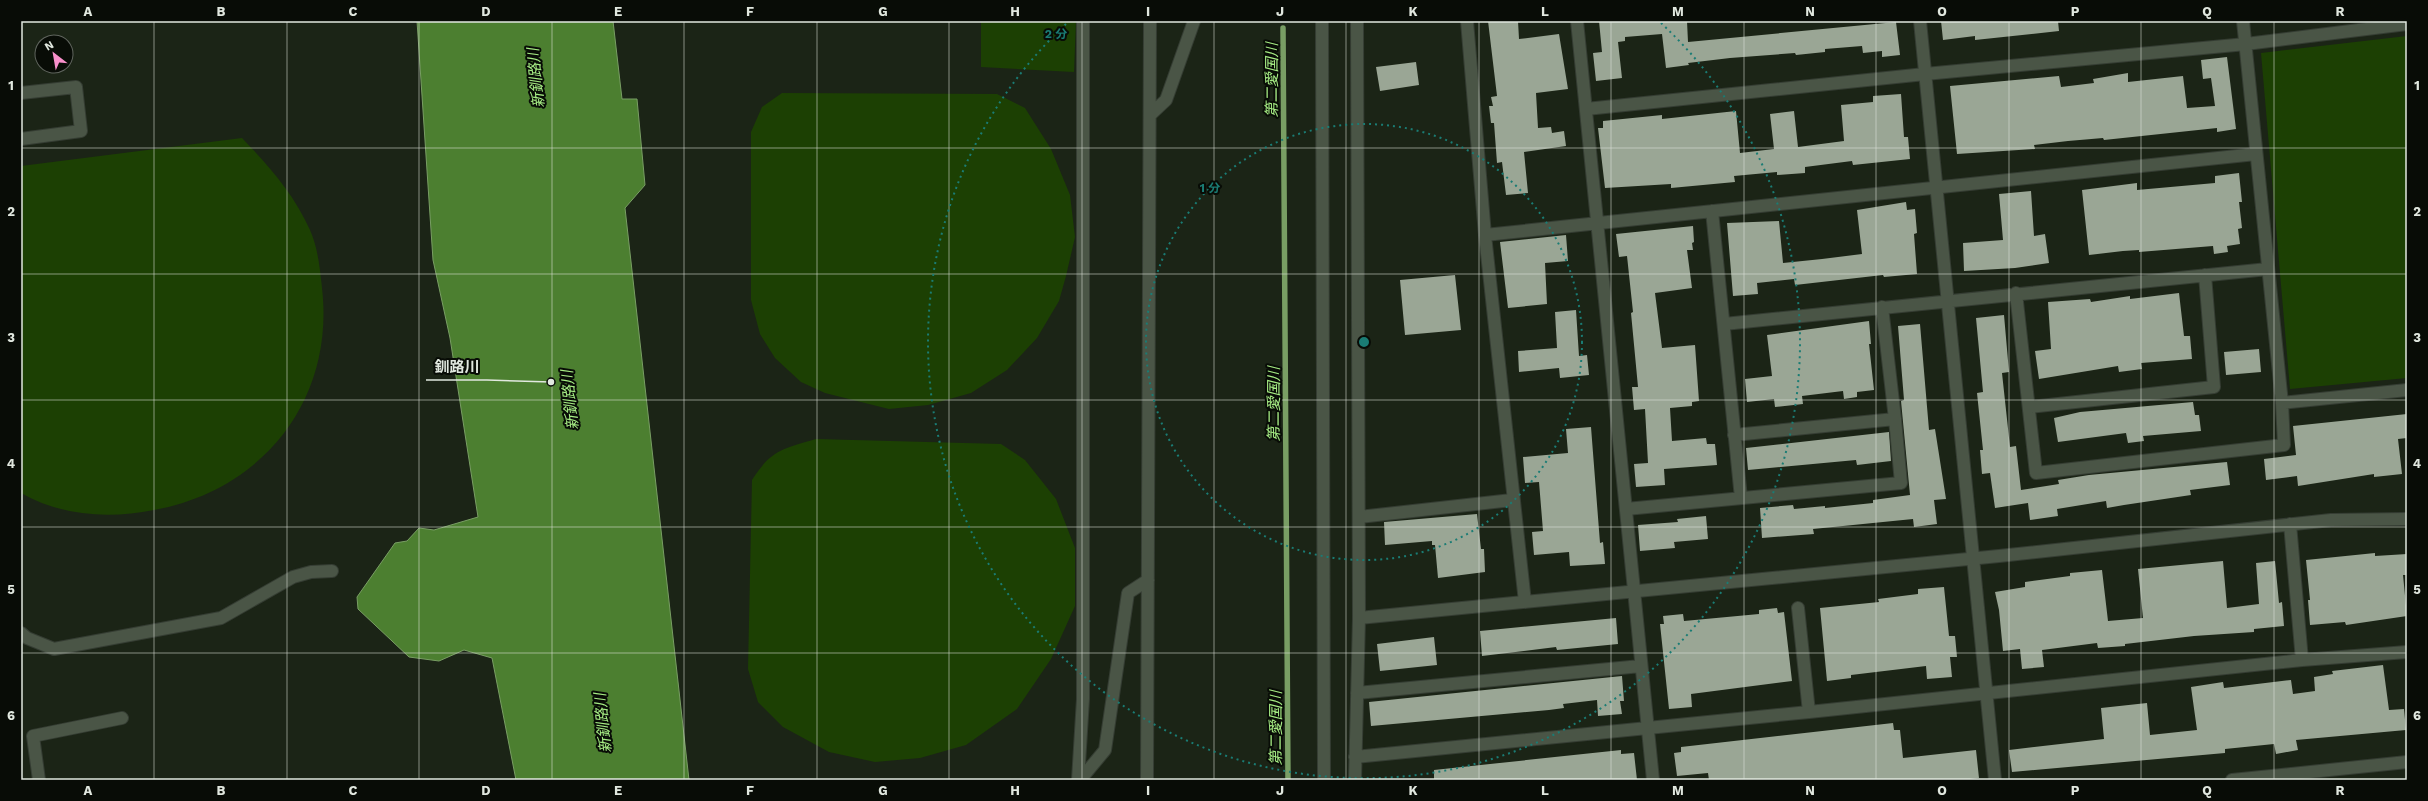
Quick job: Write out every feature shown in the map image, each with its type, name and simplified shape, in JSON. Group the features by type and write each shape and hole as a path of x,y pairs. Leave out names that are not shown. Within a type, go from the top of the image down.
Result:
{"street":[{"path":"1079,780 1083,699 1083,21"},
{"path":"1147,780 1150,21"},
{"path":"1150,115 1166,100 1194,21"},
{"path":"1322,21 1324,780"},
{"path":"1354,780 1359,618 1357,21"},
{"path":"1467,21 1485,235 1512,500 1525,602"},
{"path":"1577,21 1653,780"},
{"path":"1920,21 1995,780"},
{"path":"2016,293 2036,473 2284,445 2282,404 2243,21"},
{"path":"1586,110 1926,74 2246,44 2407,24"},
{"path":"21,93 76,87 81,131 21,139"},
{"path":"1485,235 2256,154"},
{"path":"1712,211 1741,498"},
{"path":"1724,324 2016,293 2268,269"},
{"path":"2029,407 2214,387 2205,275"},
{"path":"1626,509 1901,483 1882,307"},
{"path":"2282,404 2407,390"},
{"path":"1734,435 1895,418"},
{"path":"1359,517 1512,500"},
{"path":"1359,618 1973,558 2331,520 2407,519"},
{"path":"2290,524 2302,660"},
{"path":"21,633 27,638 54,649 221,618 293,577 311,572 332,571"},
{"path":"1079,780 1105,750 1128,593 1148,580"},
{"path":"1798,608 1810,712"},
{"path":"1355,757 1648,729 2302,660 2407,652"},
{"path":"1357,693 1642,666"},
{"path":"40,780 33,736 122,718"},
{"path":"2232,780 2407,762"}],"shaded area":[{"path":"981,21 1076,21 1074,72 981,67"},
{"path":"2407,36 2407,378 2290,389 2261,53"},
{"path":"782,93 997,94 1025,108 1051,149 1070,195 1075,237 1059,301 1037,338 1007,370 971,393 928,405 889,409 825,393 801,382 775,358 760,334 751,300 751,132 762,107"},
{"path":"242,138 262,159 289,192 304,217 313,237 317,251 322,288 323,329 317,367 303,402 284,434 258,460 228,483 193,499 154,510 137,513 103,515 86,514 52,507 21,493 21,166"},
{"path":"816,439 1001,444 1025,460 1056,499 1075,548 1075,606 1051,659 1017,709 966,745 920,758 875,762 829,752 783,727 758,702 748,669 752,480 765,462 778,452 794,445"}],"water":[{"name":"新釧路川","path":"417,21 613,21 622,99 637,99 645,185 625,208 689,780 516,780 492,658 464,650 439,661 409,657 358,609 357,597 395,543 407,541 419,528 434,530 478,517 450,338 433,260"}],"building":[{"path":"1488,21 1518,21 1519,39 1559,34 1568,89 1536,93 1538,128 1551,127 1552,133 1564,131 1566,146 1524,152 1528,193 1506,195 1502,162 1497,163 1494,123 1491,123 1489,106 1493,106 1491,97 1497,96"},
{"path":"1599,21 1687,21 1688,42 1896,22 1900,55 1882,57 1882,51 1863,53 1862,46 1825,49 1825,52 1796,55 1795,53 1730,58 1688,63 1689,65 1666,68 1662,34 1625,37 1625,41 1618,42 1622,78 1596,81 1593,53 1602,52"},
{"path":"1941,21 2058,21 2059,31 1975,40 1975,36 1943,40"},
{"path":"2227,57 2236,129 2217,132 2217,128 2104,140 2103,138 2068,141 2034,145 2035,149 1957,154 1950,86 2059,76 2061,87 2094,83 2093,79 2128,73 2128,82 2183,76 2187,108 2215,106 2211,78 2203,79 2201,60"},
{"path":"1416,62 1419,85 1380,91 1376,67"},
{"path":"1901,94 1904,137 1908,137 1910,159 1853,165 1852,161 1805,167 1805,173 1777,175 1777,172 1734,176 1735,182 1671,188 1671,184 1605,188 1598,128 1603,128 1603,121 1662,115 1662,119 1736,111 1740,153 1774,149 1770,114 1794,111 1798,147 1844,141 1841,105 1873,102 1873,96"},
{"path":"2239,173 2242,202 2239,202 2242,228 2238,229 2240,244 2227,246 2228,252 2214,254 2213,246 2139,252 2139,250 2123,251 2089,255 2082,190 2137,183 2137,190 2215,183 2215,176"},
{"path":"2031,191 2034,236 2045,234 2049,263 2015,268 1964,271 1963,243 2003,240 1999,194"},
{"path":"1906,202 1907,210 1915,209 1917,233 1914,234 1917,274 1884,277 1883,275 1795,285 1794,279 1757,283 1758,294 1733,296 1727,223 1779,221 1783,263 1822,259 1862,254 1857,210"},
{"path":"1693,226 1693,250 1687,250 1692,288 1655,293 1662,348 1695,345 1699,401 1692,402 1692,406 1670,408 1672,441 1706,438 1707,444 1715,444 1717,465 1664,469 1665,485 1636,487 1634,464 1648,463 1645,409 1634,410 1632,387 1638,387 1631,313 1633,312 1627,256 1619,257 1616,234"},
{"path":"1566,235 1568,261 1545,263 1547,304 1508,308 1500,242"},
{"path":"1455,275 1461,330 1405,335 1400,280"},
{"path":"2179,293 2184,336 2190,336 2192,359 2141,363 2142,369 2119,372 2118,366 2039,379 2035,351 2051,349 2048,302 2090,299 2091,302 2130,296 2130,299"},
{"path":"1576,310 1579,356 1587,355 1589,375 1560,378 1559,368 1519,372 1518,351 1557,348 1555,312"},
{"path":"2004,315 2009,372 2002,373 2010,447 2016,446 2021,490 2059,484 2058,480 2089,475 2227,462 2230,485 2190,490 2191,495 2107,508 2106,501 2057,509 2058,516 2030,520 2028,503 1995,508 1990,473 1982,474 1980,450 1983,450 1977,393 1983,392 1976,318"},
{"path":"1869,321 1871,344 1869,344 1874,390 1857,392 1857,397 1844,399 1843,391 1802,396 1803,404 1775,407 1774,399 1747,402 1745,379 1772,376 1767,335"},
{"path":"1920,324 1929,430 1935,429 1946,499 1934,500 1937,524 1914,527 1913,519 1813,529 1814,534 1762,538 1760,508 1793,505 1794,509 1825,506 1825,508 1873,503 1873,500 1910,495 1901,401 1904,400 1898,326"},
{"path":"2259,349 2261,372 2226,375 2224,352"},
{"path":"2193,402 2195,415 2199,415 2201,431 2143,436 2144,441 2128,443 2126,433 2058,442 2054,418 2080,412"},
{"path":"2407,414 2407,438 2398,439 2402,474 2374,477 2374,474 2298,486 2297,476 2266,480 2264,459 2296,455 2293,426"},
{"path":"1591,427 1600,543 1603,542 1605,564 1570,566 1569,552 1534,555 1532,532 1543,531 1539,482 1525,483 1523,457 1568,453 1566,429"},
{"path":"1889,432 1891,461 1857,465 1856,460 1748,470 1746,448"},
{"path":"1477,514 1481,549 1484,549 1485,572 1438,578 1435,545 1432,545 1432,541 1385,545 1384,522"},
{"path":"1706,516 1708,539 1674,542 1675,548 1640,551 1638,525 1678,522 1677,519"},
{"path":"2375,553 2375,556 2407,554 2407,575 2403,575 2407,616 2346,625 2345,622 2310,625 2308,600 2310,600 2306,560"},
{"path":"2223,561 2227,608 2259,604 2256,563 2275,561 2279,603 2282,602 2284,626 2254,629 2254,632 2194,636 2125,644 2125,646 2098,648 2097,643 2042,650 2044,667 2022,669 2020,649 2003,651 1999,610 1995,592 2025,587 2025,582 2070,576 2070,573 2102,570 2108,621 2143,618 2138,569"},
{"path":"1944,587 1949,636 1955,636 1957,657 1950,657 1952,677 1927,679 1926,666 1851,675 1851,678 1827,681 1820,608 1879,602 1878,599 1918,594 1918,589"},
{"path":"1777,608 1778,613 1784,612 1792,681 1691,694 1692,707 1669,709 1660,624 1664,624 1663,616 1683,614 1684,621 1759,614 1759,610"},
{"path":"1616,618 1618,644 1557,650 1556,647 1482,656 1480,631"},
{"path":"1434,637 1437,665 1380,671 1377,644"},
{"path":"2383,665 2389,710 2404,709 2406,730 2296,740 2298,750 2276,754 2274,744 2225,749 2225,753 2012,772 2009,750 2104,739 2101,708 2147,703 2150,735 2197,730 2191,687 2223,682 2224,688 2291,680 2293,694 2315,691 2314,677 2333,674 2332,671"},
{"path":"1622,676 1624,701 1620,701 1622,714 1598,716 1597,700 1563,704 1564,708 1549,710 1371,726 1369,702"},
{"path":"1893,723 1894,730 1900,730 1903,758 1976,750 1979,778 1961,780 1709,780 1708,773 1677,776 1674,753 1681,752 1681,747"},
{"path":"1621,750 1621,754 1634,753 1637,780 1434,780 1434,770"}],"waterway":[{"name":"第二愛国川","path":"1283,28 1288,780"}],"place":[{"name":"釧路川","path":"551,382"}]}
